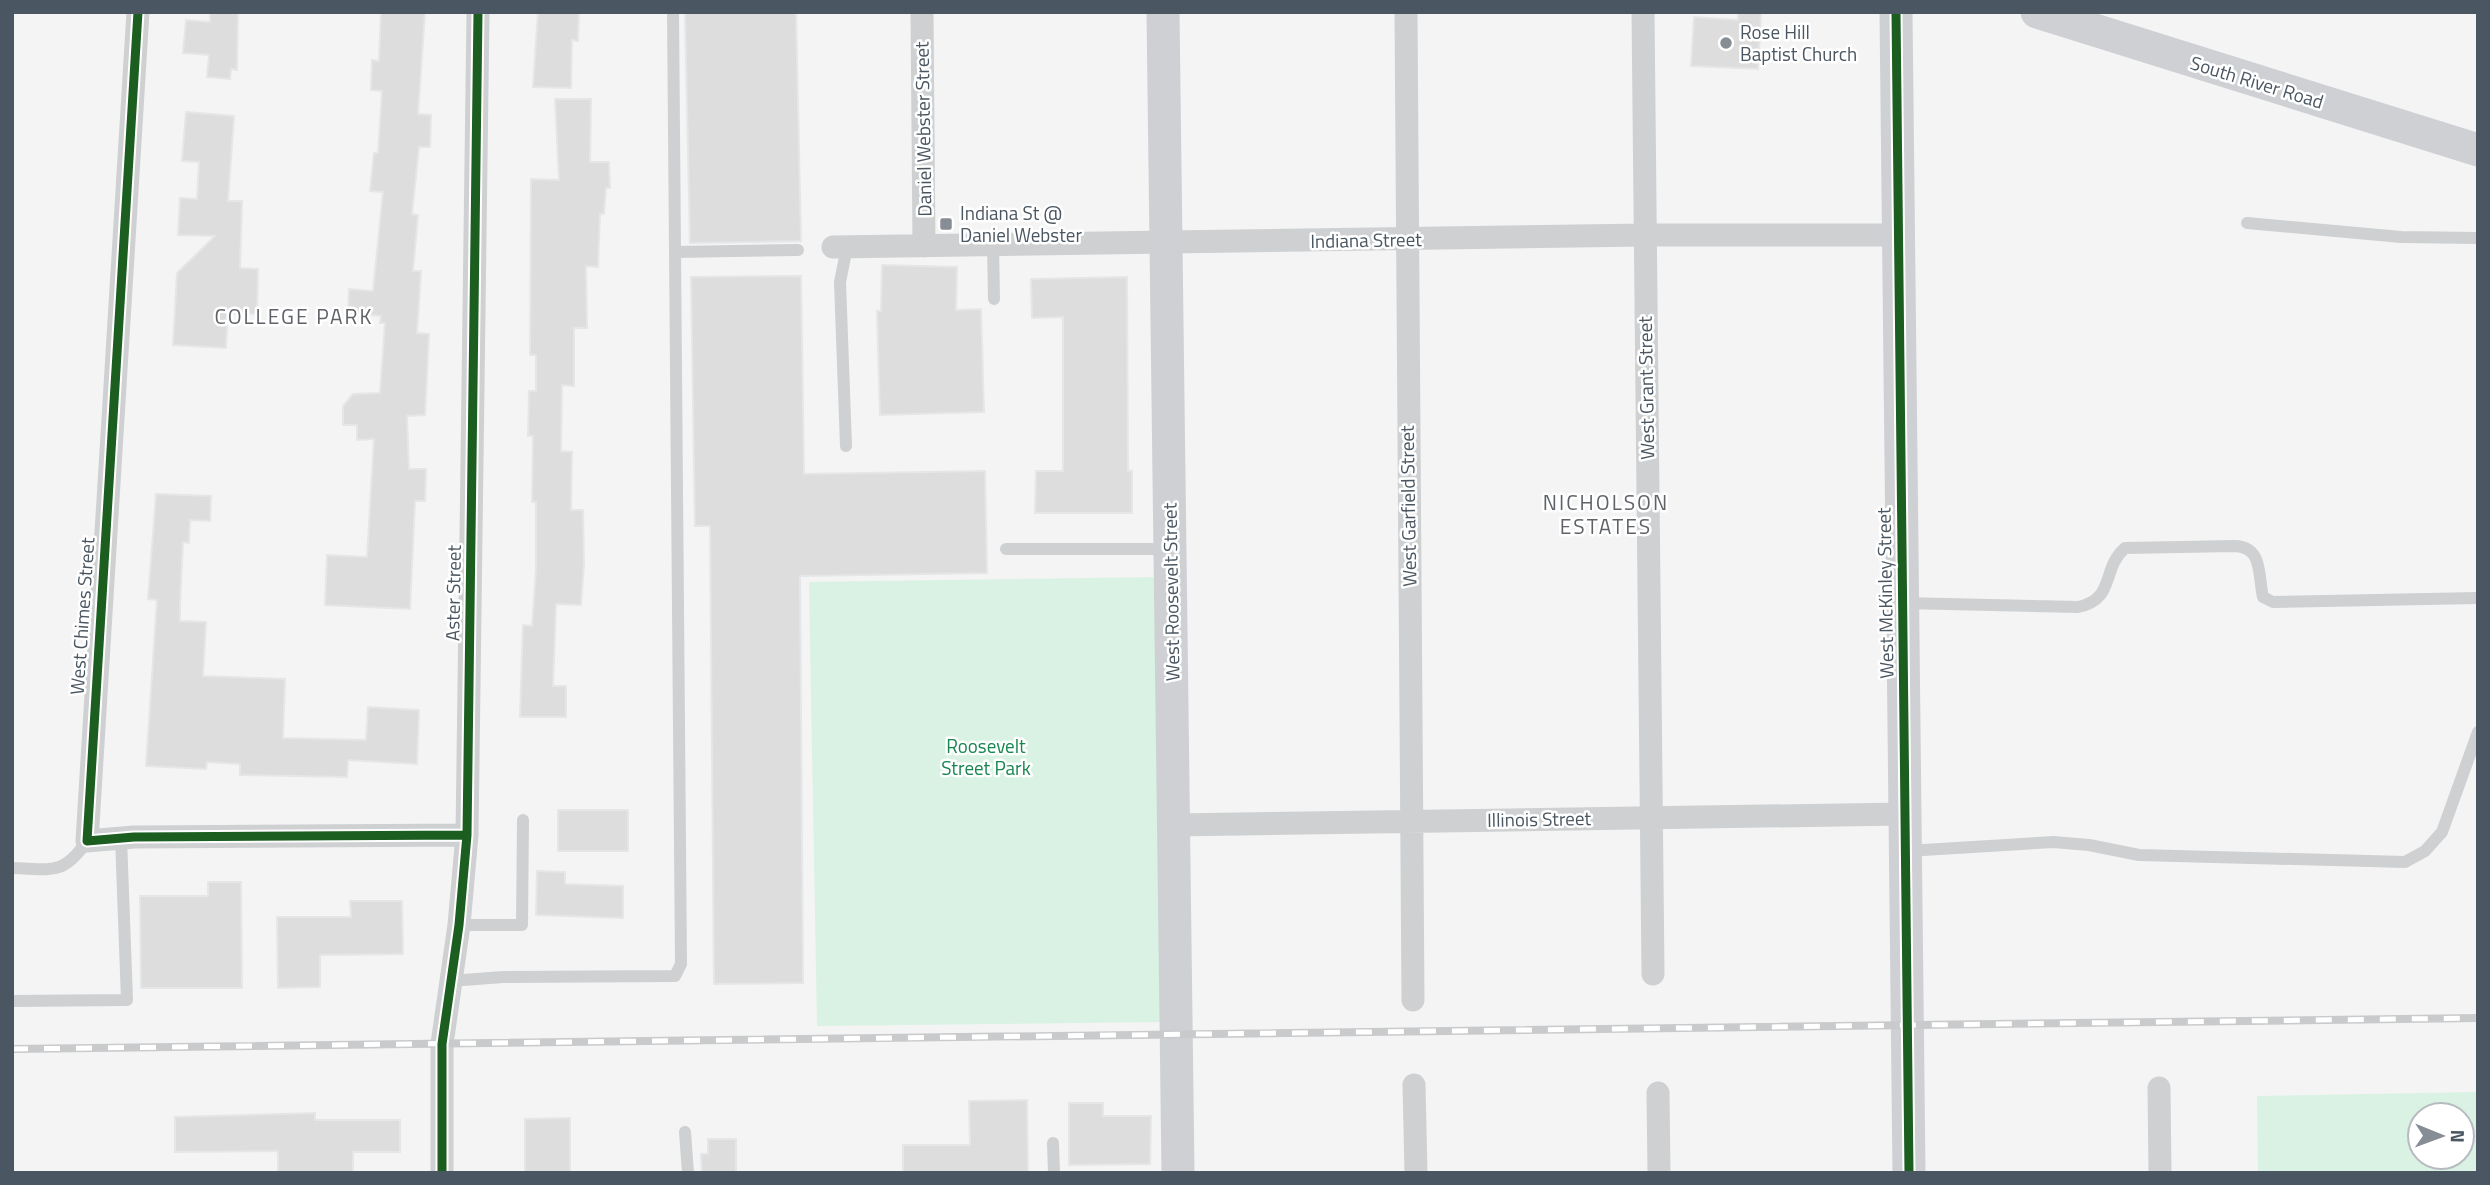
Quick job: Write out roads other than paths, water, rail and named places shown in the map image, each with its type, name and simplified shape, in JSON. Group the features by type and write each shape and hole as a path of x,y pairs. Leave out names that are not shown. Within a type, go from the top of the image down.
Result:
{"main road":[{"name":"West Roosevelt Street","path":"1163,12 1178,1173"},
{"name":"West McKinley Street","path":"1896,12 1909,1173"},
{"name":"South River Road","path":"2037,12 2478,150"}],"street":[{"name":"West Chimes Street","path":"87,841 138,12"},
{"name":"Aster Street","path":"442,1173 441,1062 459,925 467,835 478,12"},
{"name":"Daniel Webster Street","path":"922,12 924,246"},
{"name":"West Garfield Street","path":"1406,12 1413,1000"},
{"name":"West Grant Street","path":"1643,12 1653,974"},
{"name":"Indiana Street","path":"840,247 1644,235 1899,235"},
{"name":"Illinois Street","path":"1174,825 1904,814"},
{"path":"87,841 121,838 467,835"},
{"path":"1414,1085 1416,1173"},
{"path":"2159,1088 2160,1173"},
{"path":"1658,1093 1659,1173"}],"lane":[{"path":"450,981 503,977 675,976 681,964 673,12"},
{"path":"2246,223 2401,237 2478,238"},
{"path":"993,246 994,299"},
{"path":"840,247 846,446"},
{"path":"675,252 798,250"},
{"path":"1903,604 2078,607 2094,604 2102,596 2115,556 2125,548 2235,546 2246,546 2253,552 2258,561 2263,597 2273,602 2478,598"},
{"path":"1006,549 1171,549"},
{"path":"1905,851 2053,842 2089,845 2139,855 2405,862 2425,851 2442,832 2478,732"},
{"path":"459,925 522,925 523,820"},
{"path":"12,1001 127,1000 121,838"},
{"path":"12,869 52,869 71,863 87,841"},
{"path":"685,1132 688,1173"},
{"path":"1054,1143 1054,1173"}],"railway":[{"path":"12,1049 2478,1018"}],"place":[{"name":"Rose Hill Baptist Church","path":"1726,43"},
{"name":"Indiana St @ Daniel Webster","path":"946,224"}],"district":[{"name":"COLLEGE PARK","path":"294,317"},
{"name":"NICHOLSON ESTATES","path":"1606,515"}],"park label":[{"name":"Roosevelt Street Park","path":"986,757"}]}
